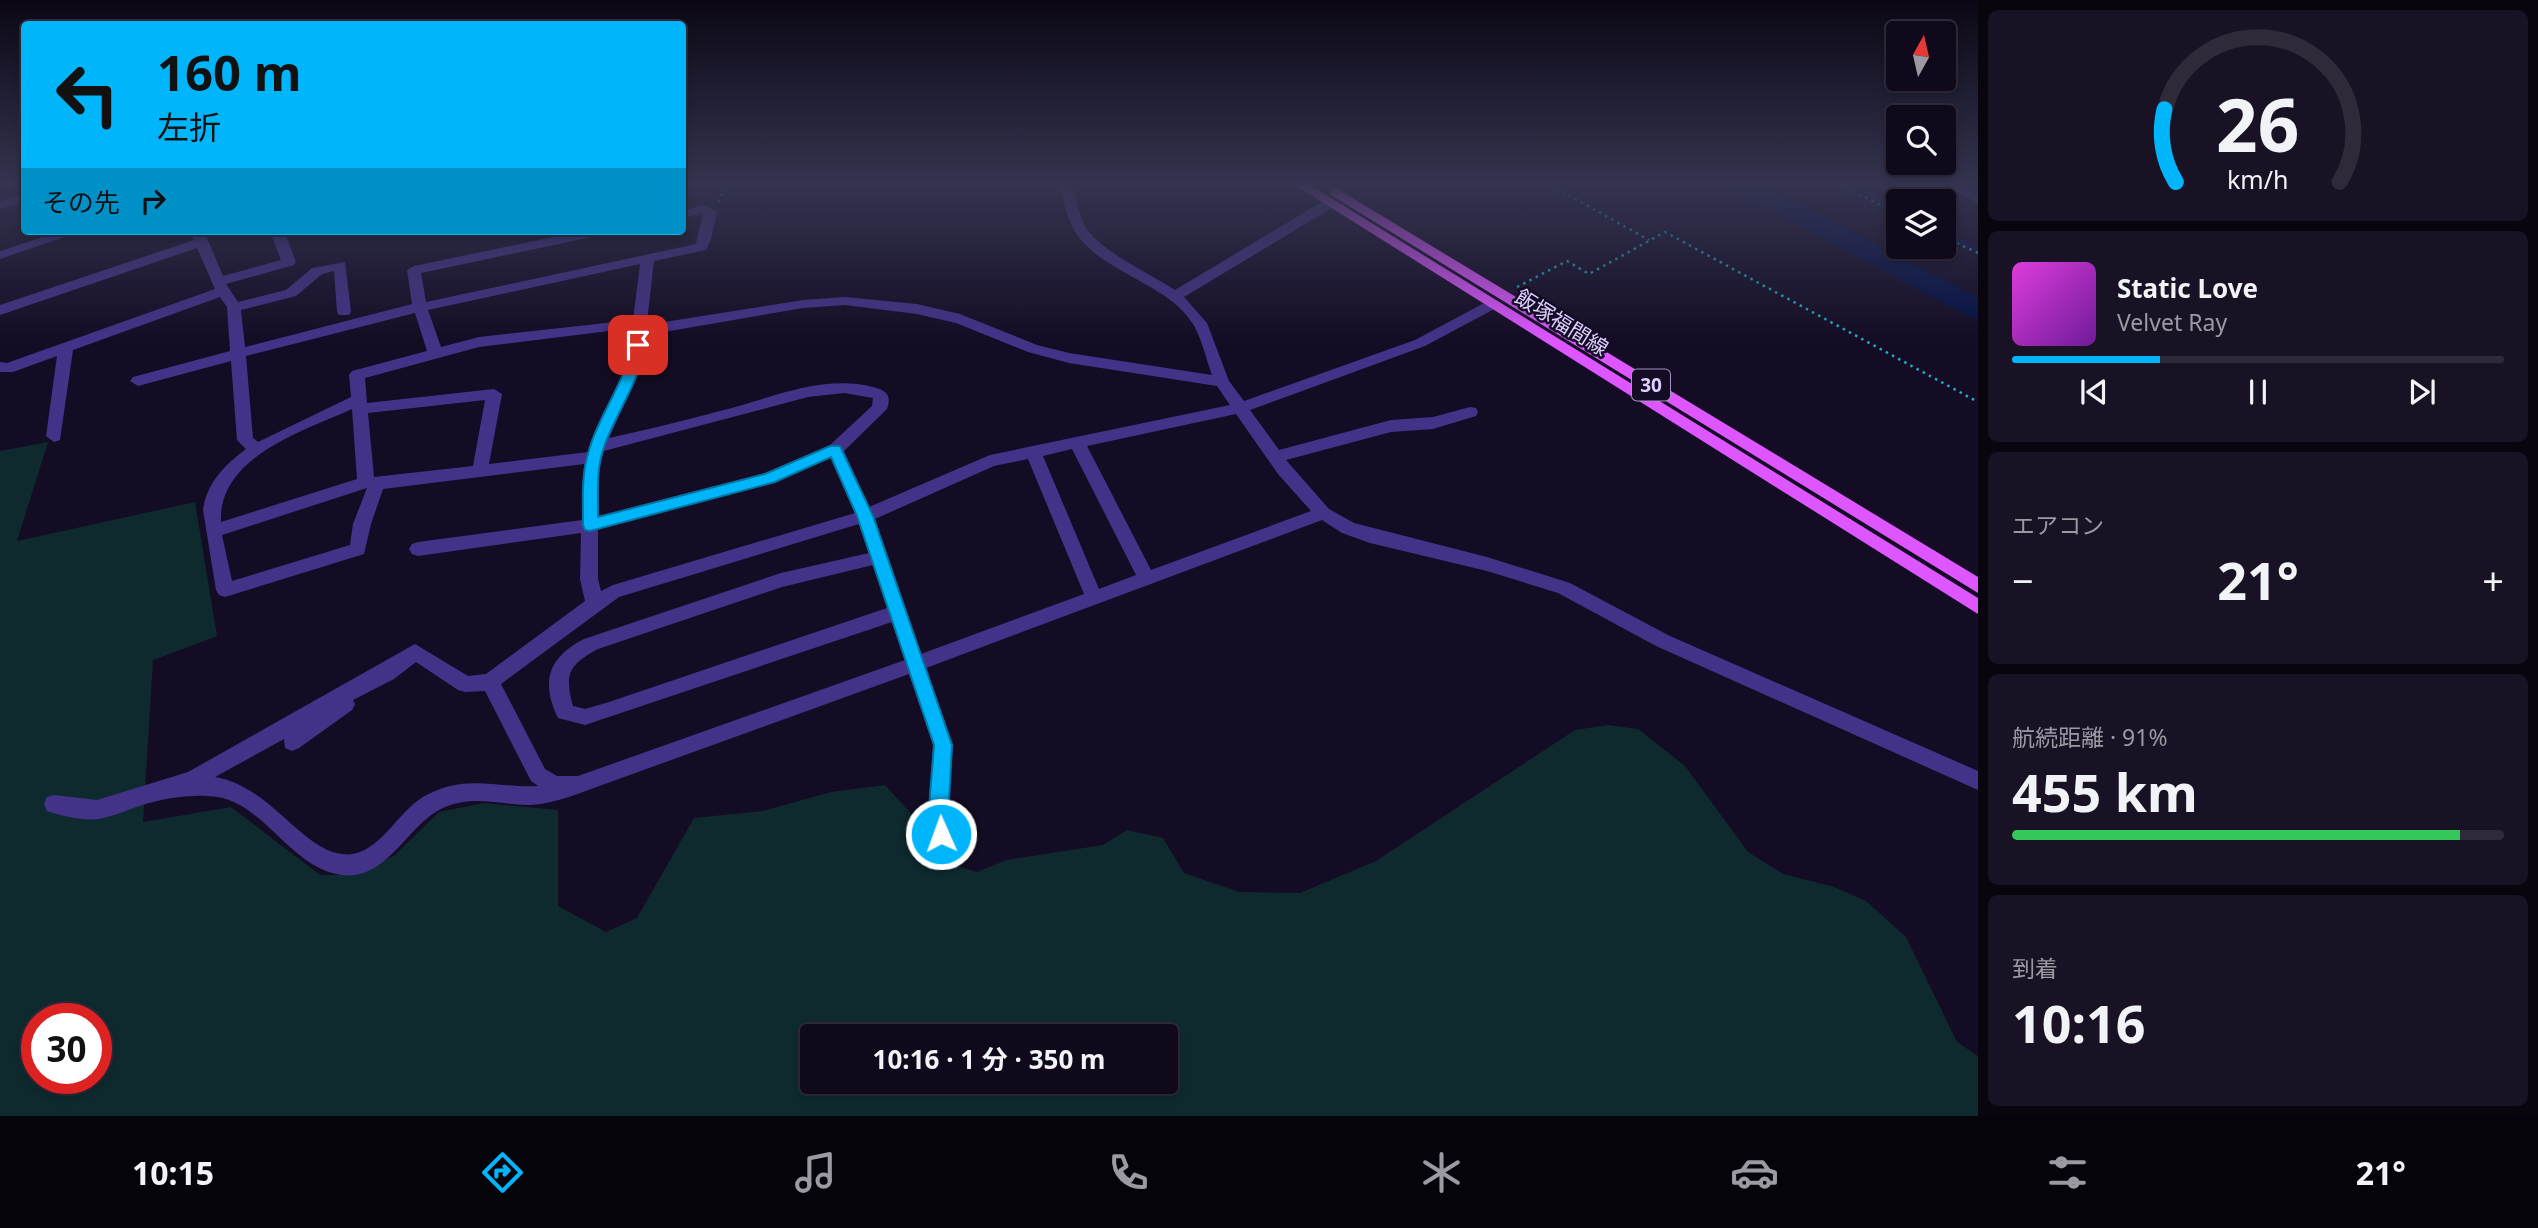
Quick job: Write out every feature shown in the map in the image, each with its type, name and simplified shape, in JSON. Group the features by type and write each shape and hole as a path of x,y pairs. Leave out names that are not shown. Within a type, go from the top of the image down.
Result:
{"main road":[{"name":"飯塚福間線","path":"1385,237 1978,607"},
{"name":"飯塚福間線","path":"1409,237 1978,586"}],"street":[{"path":"0,255 56,237"},
{"path":"199,237 221,286 234,307 240,352 245,440 256,449"},
{"path":"0,310 199,237"},
{"path":"0,367 8,368 289,262 279,237"},
{"path":"435,352 420,308 414,270 572,237"},
{"path":"138,381 240,352 420,308 701,247 705,237"},
{"path":"1087,237 1109,255 1175,296 1200,323 1222,382 1275,457 1323,513 1348,528 1370,536 1487,564 1564,588 1663,641 1978,781"},
{"path":"1175,296 1273,237"},
{"path":"595,604 589,579 591,468 595,452 635,364 647,260"},
{"path":"234,307 284,297 310,281 317,271 340,265 344,312"},
{"path":"480,471 494,394 359,404 256,449 230,472 213,500 214,531 225,590 358,549 371,483 359,404 358,375 479,342 625,324 658,328 803,304 845,301 917,309 960,319 1033,349 1069,358 1222,382"},
{"path":"292,743 415,652 465,684 490,682 613,592 865,516 990,461 1240,408 1420,343 1493,304"},
{"path":"54,436 66,346"},
{"path":"214,531 371,483 480,471 595,452 810,390 869,390 880,394 882,401 879,409 835,450 769,478 590,525 418,549"},
{"path":"1275,457 1391,426 1433,423 1470,412"},
{"path":"1076,442 1146,578"},
{"path":"835,450 865,516 943,745 938,820 941,834"},
{"path":"1032,451 1094,597"},
{"path":"154,792 221,787 241,794 320,858 342,865 363,862 386,846 428,806 454,794 482,788 541,795 578,785 916,664 1323,513"},
{"path":"879,557 781,580 591,643 574,652 563,663 556,682 565,712 585,717 609,710 898,612"},
{"path":"54,804 97,810 193,779 395,667"},
{"path":"490,682 538,775 555,785 578,785"}],"path":[{"path":"1644,237 1649,240"},
{"path":"1517,287 1567,261 1589,274 1655,237"},
{"path":"1674,237 1978,401"},
{"path":"1956,243 1978,253"}],"green space":[{"path":"48,442 17,541 195,502 217,636 153,660 143,822 231,807 320,875 354,875 395,855 439,812 484,803 558,810 558,906 606,932 637,918 694,818 763,811 831,792 885,785 960,867 977,872 1007,860 1103,845 1127,830 1163,838 1184,873 1239,892 1300,893 1376,861 1575,730 1608,725 1638,729 1685,766 1748,852 1783,874 1834,887 1866,901 1906,937 1957,1042 1978,1056 1978,1116 0,1116 0,451"}],"waterway":[{"path":"1841,237 1978,310"},
{"path":"1956,239 1978,250"}],"route":[{"path":"638,345 635,364 597,447 591,468 590,525 769,478 835,450 865,516 943,745 938,820 941,834"}]}
